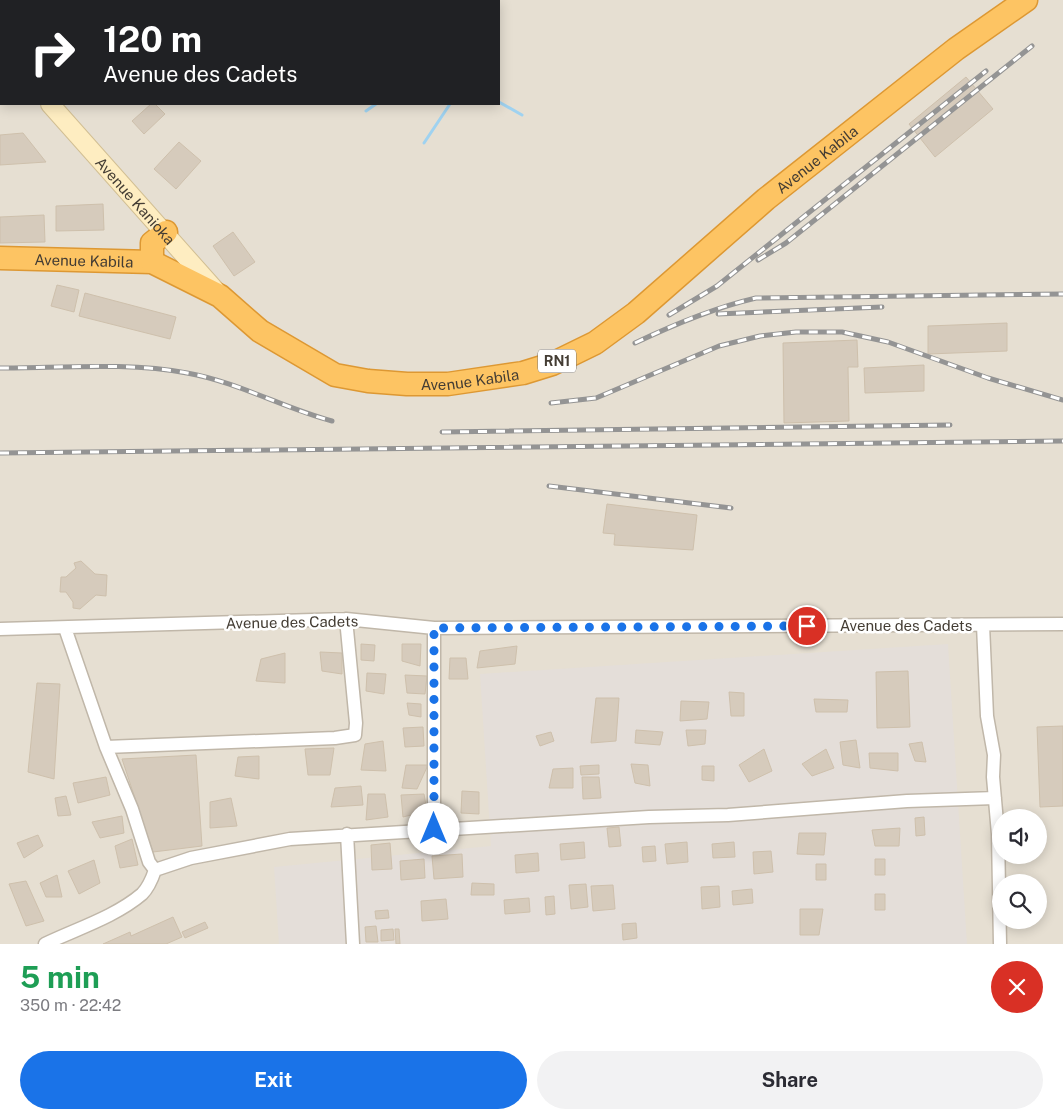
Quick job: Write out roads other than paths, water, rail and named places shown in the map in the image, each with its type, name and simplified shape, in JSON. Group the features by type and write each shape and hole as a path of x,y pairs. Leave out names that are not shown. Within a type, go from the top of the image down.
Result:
{"highway":[{"name":"Avenue Kabila","path":"0,258 152,262 220,296 260,331 335,375 368,381 448,384 524,373 552,364 595,343 636,312 766,198 956,49 1026,0"},
{"path":"152,262 152,243 166,232"}],"street":[{"name":"Avenue Kanioka","path":"51,105 166,232 220,296"},
{"name":"Avenue des Cadets","path":"0,629 346,619 434,628 1063,624"},
{"path":"106,747 335,738 355,735 356,723 346,619"},
{"path":"983,625 987,716 994,755 1000,863 1000,944"},
{"path":"44,944 114,911 142,893 151,882 155,870 147,856 132,809 106,747 65,628"},
{"path":"434,628 434,829"},
{"path":"155,870 191,858 238,848 290,839 347,834 527,826 649,817 795,810 907,801 995,798"},
{"path":"347,834 353,944"}],"waterway":[{"path":"500,103 522,115"},
{"path":"366,111 375,105"},
{"path":"424,143 449,105"}],"railway":[{"path":"758,260 786,243 1032,46"},
{"path":"669,315 717,286 986,71"},
{"path":"635,343 694,317 756,298 1063,294"},
{"path":"718,314 882,307"},
{"path":"551,403 596,398 719,346 760,336 796,332 842,332 888,342 988,378 1063,400"},
{"path":"0,368 94,366 142,368 187,373 224,382 332,421"},
{"path":"442,432 950,425"},
{"path":"0,453 1063,441"},
{"path":"549,486 731,508"}]}
